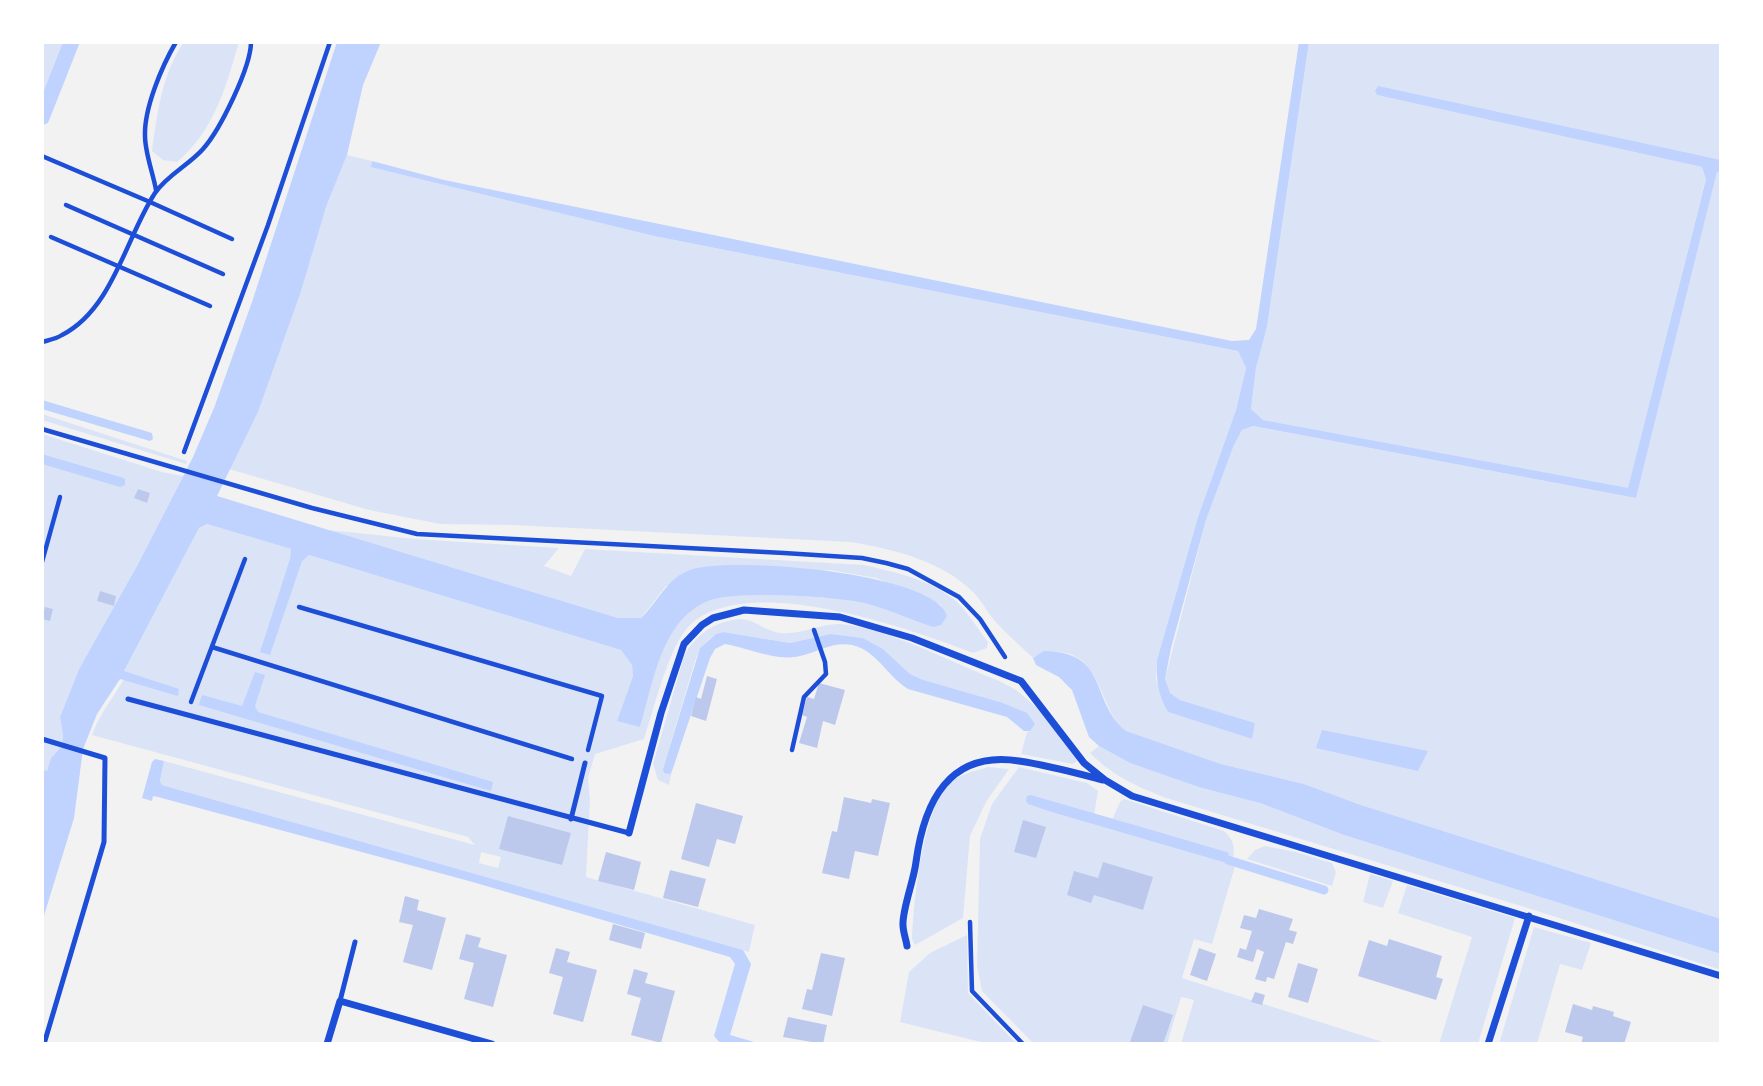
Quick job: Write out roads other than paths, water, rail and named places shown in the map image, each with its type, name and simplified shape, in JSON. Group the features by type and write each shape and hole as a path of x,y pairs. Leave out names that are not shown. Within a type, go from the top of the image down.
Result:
{"street":[{"path":"629,833 661,713 684,644 702,625 725,614 744,610 841,617 912,638 1021,681 1084,763 1105,780 1132,796 1721,976"},
{"path":"907,946 902,924 923,826 933,799 946,780 974,764 998,759 1019,760 1105,780"},
{"path":"1488,1044 1529,916"},
{"path":"327,1044 340,1001 492,1044"}],"lane":[{"path":"128,699 629,833"},
{"path":"42,739 105,758 104,842 44,1044"},
{"path":"571,818 585,763"},
{"path":"340,1001 355,942"}],"water":[{"path":"63,42 80,42 48,123 43,125 42,95"},
{"path":"337,42 381,42 363,85 347,155 326,207 300,294 258,412 217,496 618,618 641,618 669,584 690,570 745,565 828,571 870,578 907,588 934,601 947,616 941,625 933,627 854,601 746,595 708,601 688,613 669,638 658,662 640,727 617,721 633,676 632,665 621,650 309,555 302,561 270,655 260,652 291,549 207,524 199,528 124,671 179,689 178,696 120,679 97,714 83,749 74,818 42,922 42,775 44,770 47,771 51,758 62,746 60,717 79,669 137,566 193,457 214,408 252,302"},
{"path":"1299,42 1309,42 1267,327 1256,368 1251,409 1263,420 1628,488 1706,179 1702,167 1377,95 1375,91 1378,86 1721,160 1721,172 1717,172 1636,498 1253,426 1242,430 1206,520 1165,679 1170,693 1180,700 1255,723 1252,739 1168,712 1160,693 1157,674 1157,660 1198,517 1236,410 1246,368 1238,351 654,236 371,167 372,161 444,180 1232,341 1249,340 1256,329"},
{"path":"42,400 152,433 153,439 150,441 42,409"},
{"path":"42,454 121,477 125,479 125,485 120,487 42,464"},
{"path":"723,632 790,643 831,634 863,638 883,649 910,674 1000,702 1027,713 1035,724 1030,731 1024,731 1007,717 908,689 869,653 854,646 831,646 800,656 782,657 725,644 715,649 710,658 672,771 670,774 664,773 700,648 716,634"},
{"path":"1044,651 1065,653 1089,669 1107,706 1126,731 1221,764 1304,784 1361,805 1721,919 1721,954 1344,835 1260,803 1199,787 1130,763 1099,746 1089,737 1072,690 1059,677 1036,665 1033,658"},
{"path":"255,672 265,675 255,706 258,712 493,782 491,791 199,705 202,695 242,706"},
{"path":"1322,730 1428,751 1418,771 1316,748"},
{"path":"155,759 164,761 160,781 162,785 743,950 751,964 730,1035 761,1044 721,1044 714,1036 735,964 730,957 469,881 158,797 153,796 152,801 142,798"},
{"path":"1027,796 1229,854 1226,863 1048,811 1028,804"}],"waterway":[{"path":"1228,860 1324,890"}]}
